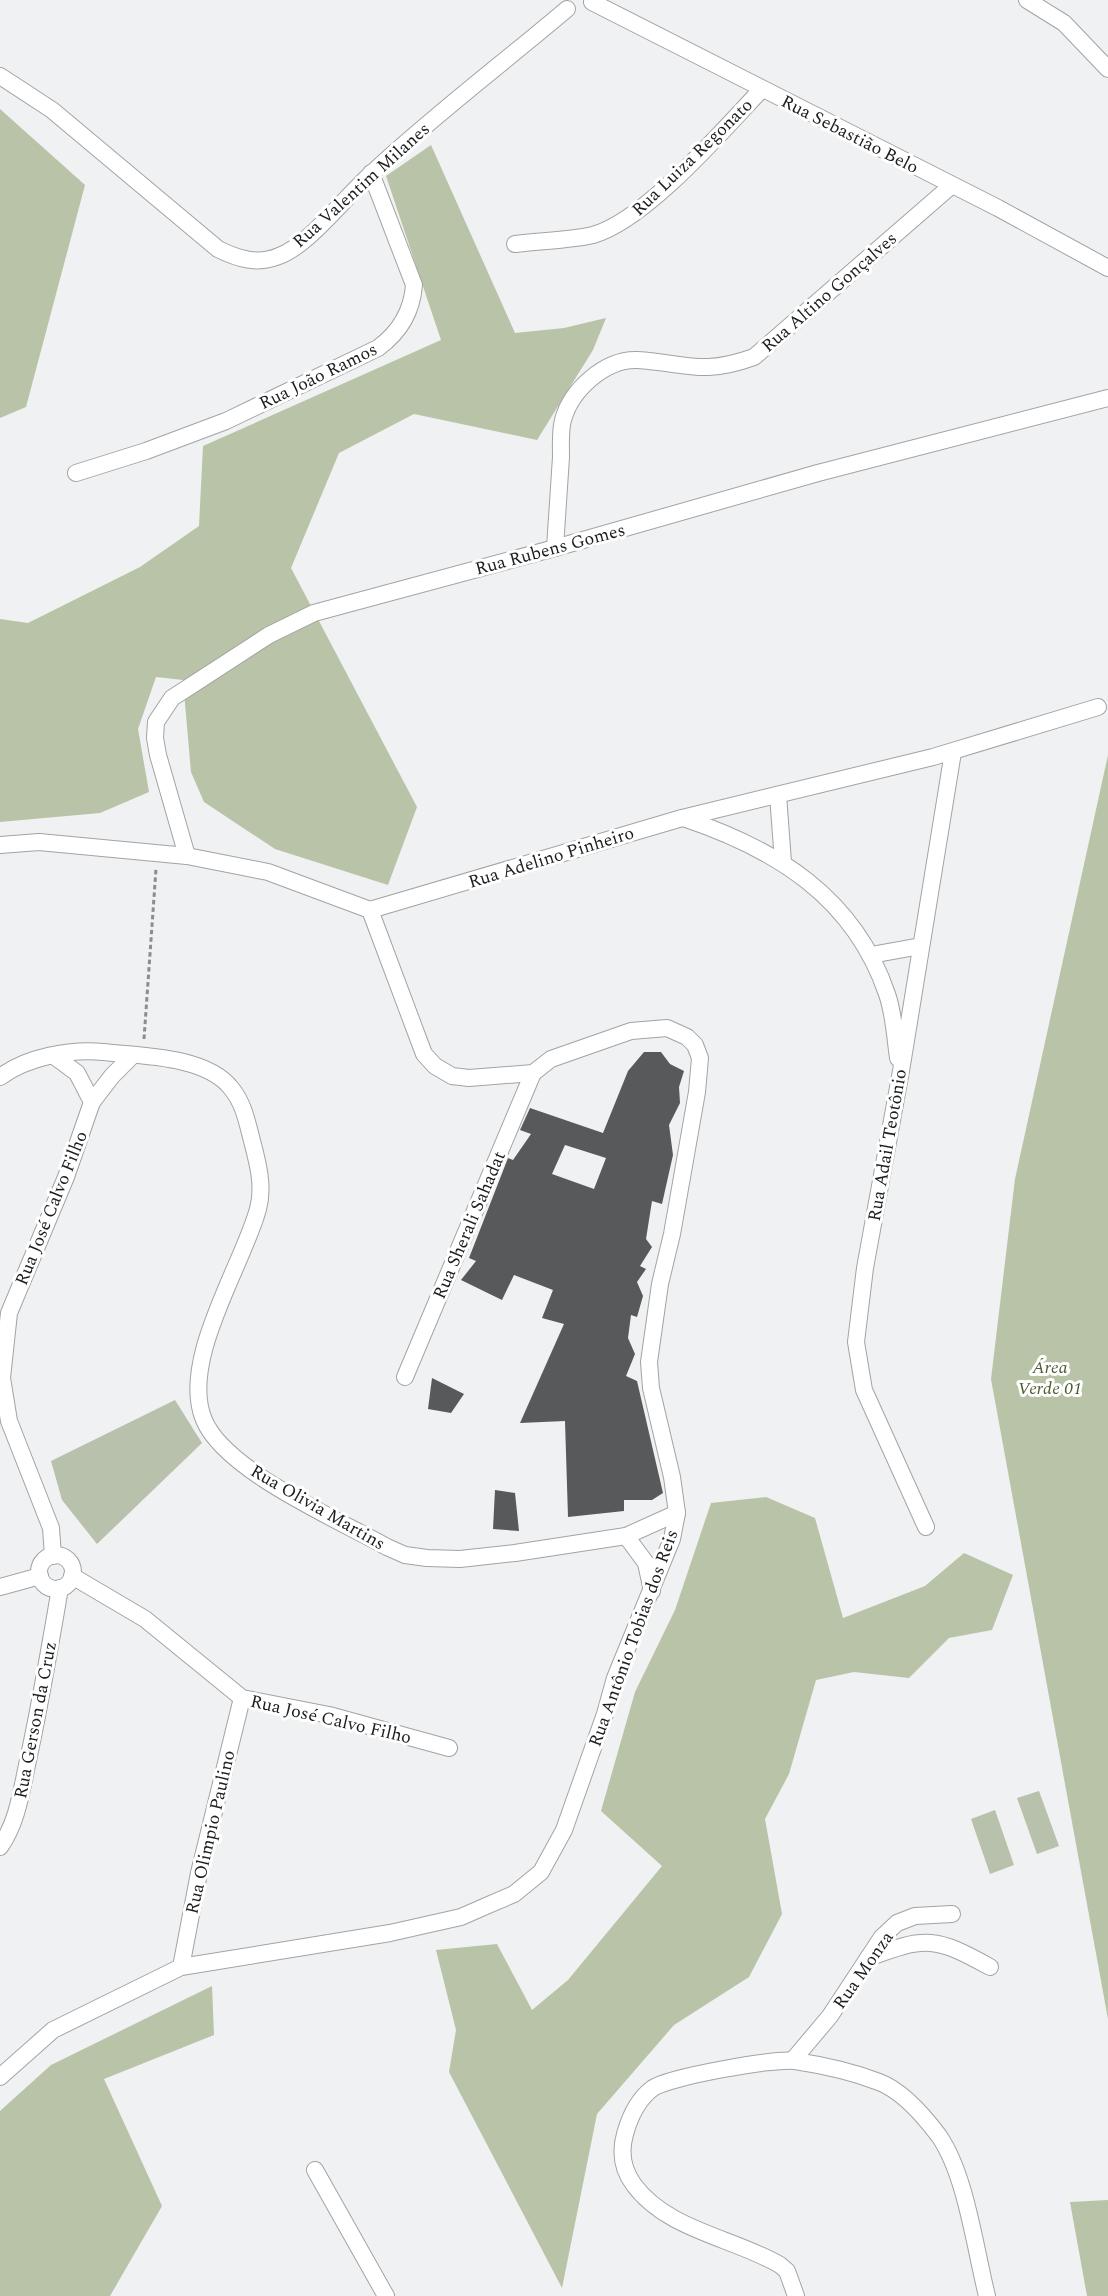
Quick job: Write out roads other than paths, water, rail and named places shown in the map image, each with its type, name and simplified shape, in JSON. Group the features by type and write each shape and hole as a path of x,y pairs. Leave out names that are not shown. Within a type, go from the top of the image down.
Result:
{"street":[{"path":"1028,0 1064,23 1108,69"},
{"name":"Rua Sebastião Belo","path":"565,5 573,13 581,13 588,9 592,1 998,208 1108,268"},
{"name":"Rua Valentim Milanes","path":"0,76 52,110 210,243 239,259 261,261 281,256 309,235 371,173 565,5"},
{"name":"Rua Luiza Regonato","path":"515,244 591,235 615,226 637,211 699,156 762,89"},
{"name":"Rua João Ramos","path":"76,473 146,451 226,421 378,348 393,338 413,303 414,285 371,173"},
{"name":"Rua Altino Gonçalves","path":"555,548 563,420 576,396 594,376 610,365 635,360 698,369 725,367 754,357 951,186"},
{"name":"Rua Rubens Gomes","path":"187,856 155,738 156,722 172,698 269,635 314,613 555,548 818,473 1108,398"},
{"name":"Rua Adelino Pinheiro","path":"370,910 682,818 953,752 1098,707"},
{"name":"Rua Adail Teotônio","path":"926,1527 864,1390 856,1342 865,1268 901,1071 953,752"},
{"path":"778,795 783,862"},
{"path":"682,818 725,832 783,862 804,876 838,910 871,955 888,996 901,1071"},
{"path":"0,845 39,842 187,856 268,872 370,910"},
{"name":"Rua Antônio Tobias dos Reis","path":"0,2077 53,2030 181,1967 390,1933 461,1917 514,1894 542,1872 564,1830 605,1714 615,1678 672,1539 677,1513 672,1477 651,1388 649,1362 660,1284 674,1223 697,1092 700,1058 695,1045 687,1037 667,1028 652,1028 631,1031 551,1059 533,1073 469,1078 452,1076 435,1066 424,1053 390,956 370,910"},
{"path":"871,955 921,946"},
{"name":"Rua Olivia Martins","path":"0,1077 17,1064 54,1056 97,1052 191,1065 213,1072 231,1087 243,1108 260,1170 259,1207 225,1287 208,1339 199,1400 204,1421 224,1447 274,1485 405,1555 460,1559 626,1536 677,1513"},
{"path":"54,1056 76,1073 92,1102"},
{"name":"Rua José Calvo Filho","path":"53,1556 51,1528 9,1421 2,1378 9,1313 66,1177 92,1102 112,1076 138,1056"},
{"name":"Rua Sherali Sahadat","path":"405,1377 533,1073"},
{"path":"626,1536 646,1563 652,1592"},
{"path":"53,1556 69,1560 72,1576 65,1586 60,1588 47,1586 40,1576 42,1563 53,1556"},
{"path":"0,1587 40,1576"},
{"name":"Rua José Calvo Filho","path":"72,1576 145,1619 242,1698 329,1715 449,1748"},
{"name":"Rua Gerson da Cruz","path":"0,1847 8,1837 18,1807 38,1717 60,1588"},
{"name":"Rua Olimpio Paulino","path":"181,1967 199,1873 242,1698"},
{"name":"Rua Monza","path":"793,2060 830,2016 882,1937 897,1923 915,1916 952,1914"},
{"path":"868,1958 907,1943 926,1942 945,1945 990,1967"},
{"path":"796,2296 787,2271 780,2265 667,2214 634,2186 623,2166 622,2146 628,2121 641,2099 655,2087 681,2076 793,2060 880,2082 920,2113 954,2161 987,2296"},
{"path":"315,2170 386,2296"}],"park label":[{"name":"Área Verde 01","path":"1050,1377"}]}
